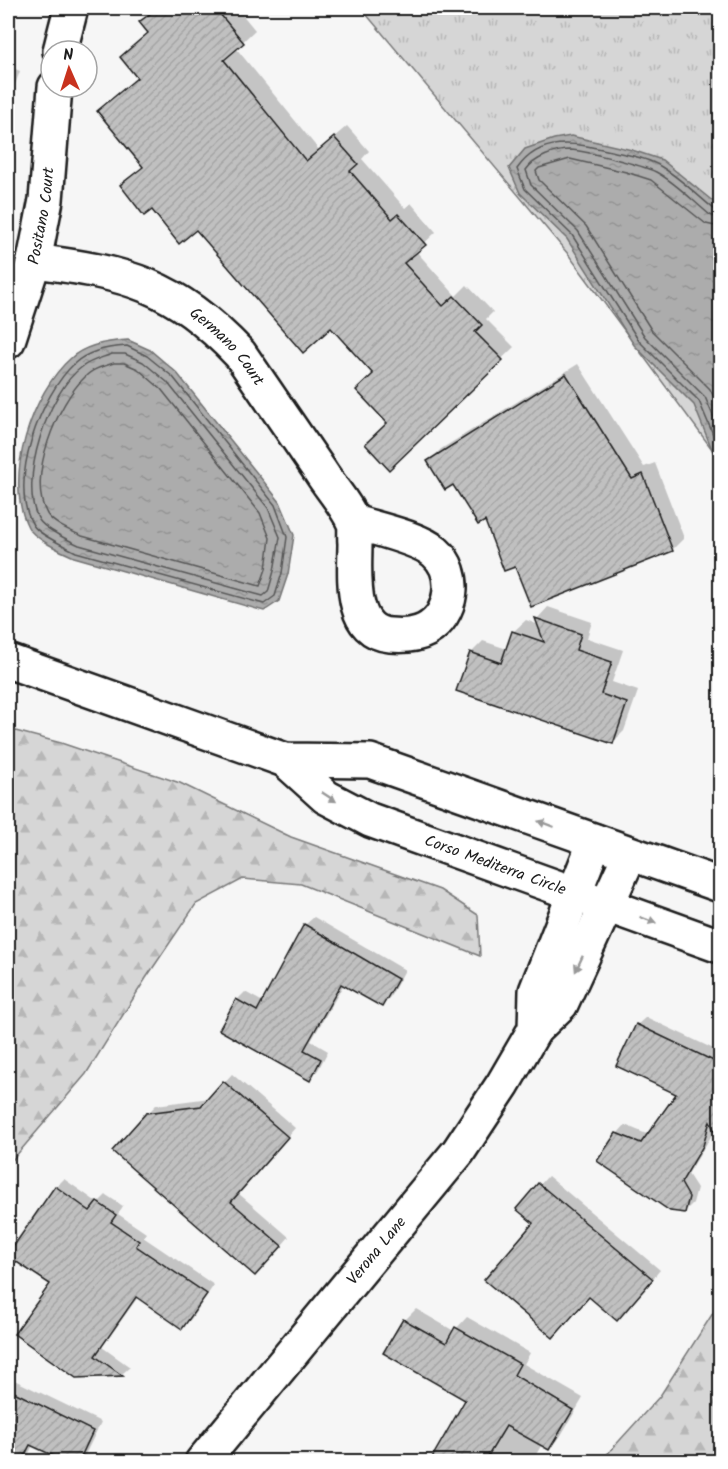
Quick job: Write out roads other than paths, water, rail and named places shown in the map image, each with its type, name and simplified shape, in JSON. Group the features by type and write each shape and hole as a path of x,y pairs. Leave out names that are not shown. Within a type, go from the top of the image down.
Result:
{"street":[{"path":"63,39 71,8"},
{"name":"Positano Court","path":"8,341 34,261 50,170 54,99"},
{"name":"Germano Court","path":"34,261 83,267 123,276 159,289 204,318 240,354 354,522"},
{"name":"Corso Mediterra Circle","path":"8,661 285,760 370,761 720,885"},
{"name":"Corso Mediterra Circle","path":"285,760 326,796 370,820 720,946"},
{"name":"Verona Lane","path":"535,1029 536,991 595,841"},
{"name":"Verona Lane","path":"202,1461 458,1152 503,1084 535,1029 561,1004 630,854"}],"water":[{"path":"571,136 632,150 662,160 720,207 720,469 694,405 634,345 567,239 520,193 509,168 525,149"},
{"path":"128,340 150,350 177,373 280,502 294,535 288,574 279,601 264,611 74,557 42,540 28,527 21,507 20,461 34,413 44,392 57,373 77,353 98,344"}]}
